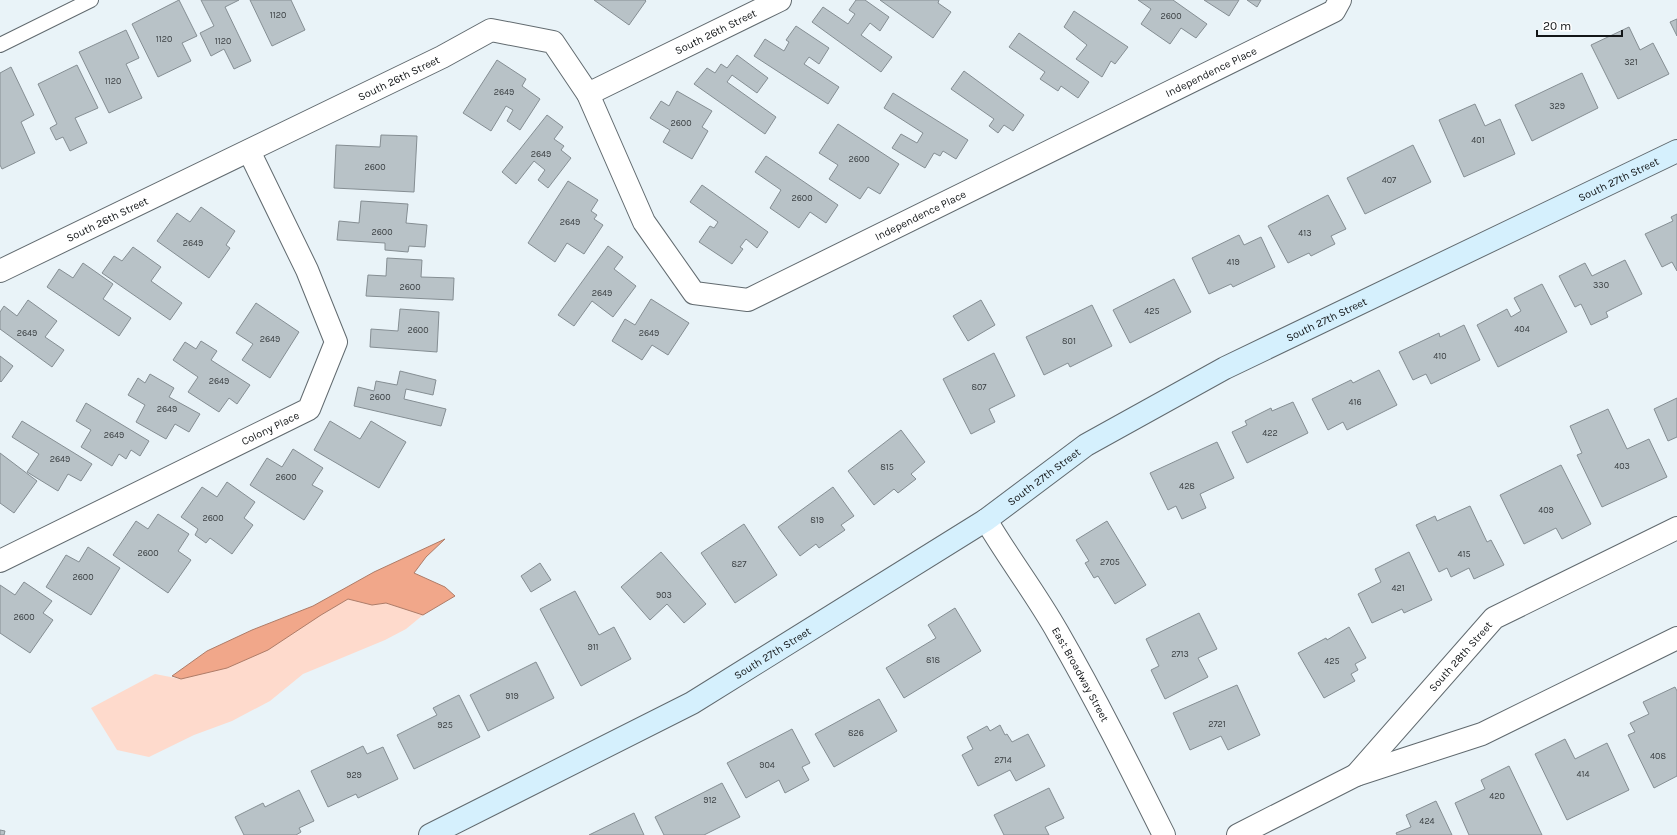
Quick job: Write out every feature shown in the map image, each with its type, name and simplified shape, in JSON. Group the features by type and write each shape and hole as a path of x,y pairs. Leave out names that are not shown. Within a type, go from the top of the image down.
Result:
{"street":[{"name":"South 26th Street","path":"0,271 442,57 491,30 553,42 588,94 780,0"},
{"name":"Independence Place","path":"588,94 644,222 694,293 748,300 1334,11 1340,0"},
{"name":"Colony Place","path":"0,561 309,409 336,342 307,270 249,151"},
{"name":"South 27th Street","path":"430,835 692,703 986,520 1086,445 1225,368 1677,151"},
{"name":"East Broadway Street","path":"986,520 1006,554 1057,631 1103,713 1164,835"},
{"name":"South 28th Street","path":"1356,775 1494,618 1677,528"},
{"name":"South 28th Street","path":"1238,835 1356,775 1482,734 1677,638"}],"lane":[{"path":"0,45 91,0"}],"shaded area":[{"path":"445,539 426,557 414,573 445,587 455,596 423,615 386,603 372,605 348,599 268,650 227,668 181,679 172,676 207,651 252,630 313,606 374,572"},
{"path":"348,599 372,605 386,603 423,615 406,629 385,640 303,674 270,701 232,721 194,735 149,757 117,750 91,708 155,674 181,679 321,615"}],"building":[{"path":"179,0 197,36 182,43 191,61 158,77 132,24"},
{"path":"201,0 239,0 225,7 251,61 234,69 224,49 211,56 200,33 214,26"},
{"path":"250,0 291,0 305,30 272,46"},
{"path":"594,0 645,0 646,1 629,25"},
{"path":"856,0 865,0 889,17 880,31 870,23 861,35 892,57 881,72 812,22 823,7 848,24 855,14 849,10"},
{"path":"880,0 939,0 938,3 951,12 933,38"},
{"path":"1138,0 1173,0 1207,24 1196,38 1181,28 1170,44 1141,24 1151,9"},
{"path":"1204,0 1239,0 1229,16"},
{"path":"1247,0 1261,0 1257,7"},
{"path":"1074,11 1128,47 1115,64 1111,61 1102,77 1076,59 1087,45 1064,27"},
{"path":"1677,19 1677,36 1670,22"},
{"path":"796,26 829,48 819,64 809,57 804,64 839,87 828,104 754,56 765,39 784,51 789,42 786,40"},
{"path":"1629,27 1640,50 1653,43 1669,74 1618,99 1591,45"},
{"path":"126,30 139,58 126,64 142,98 109,113 79,52"},
{"path":"1019,33 1089,82 1078,98 1061,86 1058,91 1040,79 1045,72 1009,47"},
{"path":"737,55 768,78 757,93 732,75 727,82 776,117 765,134 694,84 707,68 715,73 721,64 727,68"},
{"path":"497,60 526,79 522,86 540,99 520,130 507,121 513,110 506,106 491,131 463,113"},
{"path":"77,65 98,108 75,118 87,143 70,151 63,137 56,140 50,128 57,124 38,84"},
{"path":"11,67 34,115 21,122 35,153 2,169 0,165 0,73"},
{"path":"964,71 1024,115 1013,131 1004,125 998,133 989,126 994,119 951,89"},
{"path":"1582,73 1598,108 1532,141 1515,105"},
{"path":"677,91 712,111 702,127 708,131 692,159 663,142 670,130 650,118 661,101 669,106"},
{"path":"893,93 968,140 956,159 943,151 940,156 934,153 925,168 892,148 901,134 917,143 923,133 884,108"},
{"path":"1475,104 1485,126 1500,119 1515,154 1464,177 1439,120"},
{"path":"547,115 563,127 554,139 564,146 561,150 571,158 548,188 538,180 545,170 534,161 516,184 502,172"},
{"path":"838,124 899,164 880,194 868,187 860,199 829,179 838,165 819,153"},
{"path":"381,135 417,136 414,192 334,188 336,145 380,147"},
{"path":"1413,145 1431,182 1365,214 1347,178"},
{"path":"766,156 838,205 826,223 810,212 799,228 770,208 781,190 755,172"},
{"path":"568,181 598,200 591,211 597,215 594,219 603,225 584,254 567,243 555,262 528,243"},
{"path":"702,185 768,232 757,248 746,239 740,247 743,249 732,264 699,242 710,226 714,228 718,222 690,202"},
{"path":"1328,195 1346,229 1331,236 1335,244 1311,256 1309,253 1288,263 1268,226"},
{"path":"361,201 408,204 406,223 427,225 425,247 409,246 408,252 385,250 385,243 337,240 339,221 359,223"},
{"path":"201,207 235,231 226,245 230,248 209,278 157,241 177,213 190,222"},
{"path":"1677,214 1677,271 1672,262 1662,267 1645,234 1673,221 1671,217"},
{"path":"1239,235 1244,245 1261,237 1275,267 1233,287 1231,284 1209,294 1192,258"},
{"path":"608,246 623,257 614,269 636,286 613,317 592,301 574,326 558,315"},
{"path":"133,247 161,267 151,281 182,303 170,320 102,273 114,256 122,261"},
{"path":"387,258 422,260 421,277 454,278 453,300 366,296 368,275 386,276"},
{"path":"1625,260 1642,294 1606,312 1608,317 1591,325 1581,304 1575,307 1559,276 1585,263 1592,276"},
{"path":"83,263 113,284 103,299 131,318 119,336 47,287 59,269 73,278"},
{"path":"1174,279 1191,312 1130,343 1113,310"},
{"path":"1542,284 1567,332 1498,367 1477,325 1507,309 1511,317 1521,311 1514,298"},
{"path":"651,299 689,323 668,355 652,345 642,360 612,341 625,319 635,325"},
{"path":"28,300 57,321 45,337 64,350 52,367 0,329 0,312 4,306 17,316"},
{"path":"981,300 995,325 968,341 953,316"},
{"path":"256,303 299,332 270,378 242,360 253,344 236,333"},
{"path":"1092,305 1112,346 1070,367 1068,363 1044,375 1026,337"},
{"path":"400,309 439,312 437,352 370,347 371,329 398,331"},
{"path":"1464,325 1480,360 1431,384 1426,374 1413,380 1399,352 1439,333 1440,337"},
{"path":"201,341 217,351 211,360 250,385 237,404 229,398 219,412 188,392 198,377 173,360 185,342 196,349"},
{"path":"994,353 1015,396 989,409 995,422 971,434 943,379"},
{"path":"0,356 13,366 1,382 0,381"},
{"path":"1379,370 1397,405 1347,430 1343,422 1328,430 1312,399 1351,380 1353,383"},
{"path":"400,371 436,380 433,395 406,389 404,399 446,409 441,426 354,406 358,387 374,391 376,381 397,385"},
{"path":"150,374 174,388 169,397 200,414 189,432 175,424 166,439 136,422 145,405 128,395 138,378 145,383"},
{"path":"1677,398 1677,437 1668,441 1654,409"},
{"path":"1293,402 1308,433 1247,463 1232,432 1247,425 1245,421 1271,408 1272,411"},
{"path":"86,403 149,441 140,456 131,450 126,459 119,454 112,466 81,447 91,430 76,421"},
{"path":"1608,409 1627,449 1649,439 1667,477 1602,507 1577,455 1582,453 1570,426"},
{"path":"22,421 92,464 81,481 68,474 58,491 27,472 39,454 12,437"},
{"path":"330,421 360,439 371,421 406,442 379,488 314,450"},
{"path":"901,430 925,462 911,474 916,479 898,493 894,489 874,505 848,471"},
{"path":"1217,442 1234,478 1200,494 1206,508 1182,519 1176,506 1168,510 1150,473"},
{"path":"293,449 323,468 312,485 323,491 304,520 250,485 267,458 282,467"},
{"path":"0,453 37,481 14,513 0,503"},
{"path":"1561,465 1591,524 1562,539 1556,528 1524,544 1500,495"},
{"path":"227,482 255,502 244,518 253,525 232,554 210,538 206,543 195,535 198,529 181,517 202,487 217,497"},
{"path":"833,487 854,516 841,525 845,530 819,548 816,544 800,556 778,527"},
{"path":"1470,506 1487,542 1491,540 1504,565 1474,579 1469,568 1451,577 1447,568 1439,572 1416,525 1435,516 1437,521"},
{"path":"158,514 189,534 178,551 191,560 168,593 113,555 136,521 148,529"},
{"path":"1107,521 1146,585 1115,604 1098,576 1094,578 1085,563 1089,561 1076,540"},
{"path":"744,524 777,575 735,603 701,553"},
{"path":"88,547 120,568 91,615 46,587 66,555 79,562"},
{"path":"661,552 706,604 684,623 667,604 650,620 621,587"},
{"path":"1409,552 1432,600 1404,613 1402,609 1372,623 1358,594 1381,582 1375,569"},
{"path":"540,563 551,580 531,592 521,576"},
{"path":"24,582 52,601 43,613 53,620 30,653 0,633 0,585 15,595"},
{"path":"575,591 599,635 614,627 631,659 581,686 540,609"},
{"path":"955,608 981,651 904,698 886,668 936,638 928,625"},
{"path":"1199,613 1217,649 1198,658 1208,677 1165,699 1151,670 1159,666 1146,639"},
{"path":"1349,627 1366,658 1355,664 1358,670 1351,674 1355,681 1324,698 1298,653 1326,638 1327,640"},
{"path":"536,662 554,698 488,731 470,695"},
{"path":"1237,685 1260,735 1228,750 1221,736 1190,750 1173,713"},
{"path":"1675,687 1677,691 1677,776 1654,788 1628,735 1635,732 1630,723 1649,714 1643,702"},
{"path":"459,695 480,737 414,769 397,735 437,715 433,708"},
{"path":"879,699 897,731 834,767 815,734"},
{"path":"1000,725 1005,735 1007,734 1012,742 1028,734 1045,766 1016,781 1010,770 978,786 962,755 973,749 967,737 987,726 990,731"},
{"path":"792,729 810,763 802,767 809,780 785,793 779,780 746,798 727,763"},
{"path":"1565,739 1575,759 1607,743 1629,790 1567,820 1535,754"},
{"path":"363,746 367,754 383,747 398,779 358,798 356,794 328,807 311,771"},
{"path":"1509,766 1542,835 1469,835 1455,803 1485,789 1481,780"},
{"path":"722,783 740,817 704,835 664,835 655,817"},
{"path":"1049,788 1064,818 1045,827 1049,835 1004,835 994,815"},
{"path":"299,790 314,821 299,828 301,832 296,835 244,835 235,817 263,803 265,807"},
{"path":"1436,801 1452,835 1397,835 1396,833 1411,827 1406,815"},
{"path":"634,813 644,835 589,835"},
{"path":"0,830 5,831 4,835 0,835"}]}
